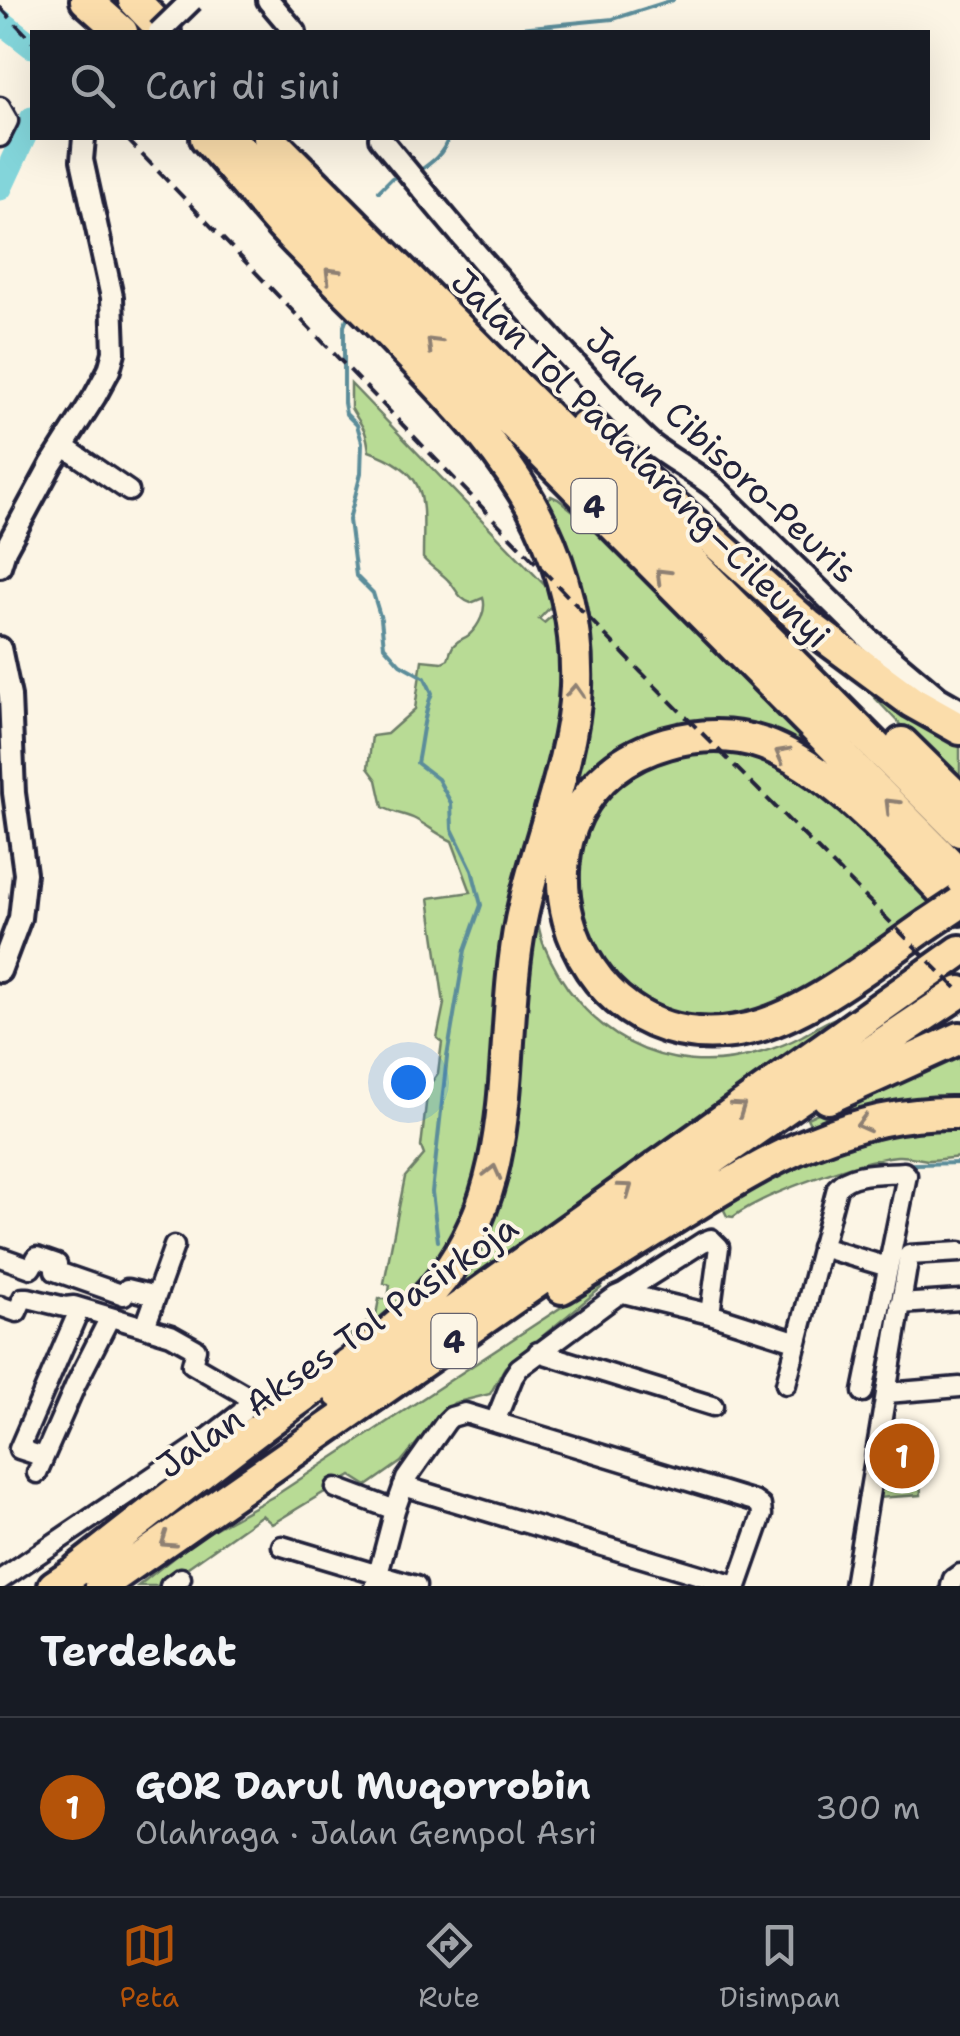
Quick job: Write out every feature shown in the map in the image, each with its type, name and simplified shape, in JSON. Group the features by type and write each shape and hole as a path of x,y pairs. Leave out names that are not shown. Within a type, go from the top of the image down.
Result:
{"highway":[{"path":"134,0 160,30"},
{"path":"89,3 116,30"},
{"path":"208,140 283,227 473,424 507,466 541,524 559,570 575,643 574,705 547,841 546,902 555,939 574,975 596,1003 630,1029 672,1046 716,1050 745,1046 774,1038 827,1010 946,934 960,906 822,778 782,752 723,736 678,740 636,755 610,773 578,812 566,847 563,888 569,928 587,965 614,997 654,1022 677,1029 744,1030 768,1023 946,934"},
{"name":"Jalan Tol Padalarang–Cileunyi","path":"231,140 960,874"},
{"name":"Jalan Tol Padalarang–Cileunyi","path":"273,140 960,831"},
{"path":"274,140 328,182 406,253 960,800"},
{"path":"585,427 808,625 912,702 960,729"},
{"path":"77,1581 214,1463 382,1337 427,1297 455,1261 481,1210 496,1163 516,949 557,786"},
{"name":"4","path":"667,1176 946,934"},
{"path":"667,1176 798,1100 960,992"},
{"name":"4","path":"667,1176 736,1147 876,1074 960,1038"},
{"path":"234,1495 768,1161 824,1136 866,1123 960,1113"},
{"name":"Jalan Akses Tol Pasirkoja","path":"77,1581 376,1368 667,1176"},
{"name":"Jalan Akses Tol Pasirkoja","path":"77,1581 234,1495 667,1176"}],"street":[{"path":"164,30 192,0"},
{"path":"268,0 293,30"},
{"path":"0,107 8,121 0,136"},
{"path":"0,566 5,550 63,446 96,396 114,352 112,297 82,160 84,140"},
{"name":"Jalan Cibisoro-Peuris","path":"382,140 558,346 641,434 715,488 870,640 931,692 960,710"},
{"path":"63,446 128,491"},
{"path":"0,648 10,696 14,794 24,873 20,918 0,971"},
{"path":"786,1384 840,1183 852,1177 904,1172 907,1175 863,1392"},
{"path":"495,1422 519,1368 616,1296 711,1239 719,1247 710,1314"},
{"path":"145,1327 174,1246"},
{"path":"822,1247 888,1267"},
{"path":"854,1586 909,1256 960,1252"},
{"path":"0,1257 31,1268 37,1257 57,1264 54,1271 124,1295 127,1289 156,1296"},
{"path":"84,1281 77,1307 10,1450 41,1465 110,1317"},
{"path":"623,1293 710,1314 796,1341"},
{"path":"0,1306 17,1312 23,1298 28,1298 77,1307 172,1335 196,1349 192,1364 244,1394 248,1403 198,1446 0,1580"},
{"path":"900,1304 960,1300"},
{"path":"538,1352 713,1406"},
{"path":"887,1394 960,1387"},
{"path":"377,1580 394,1510 403,1486 412,1467 452,1417 466,1413 754,1501 761,1506 762,1515 737,1586 403,1486"},
{"path":"336,1488 394,1510"},
{"path":"282,1546 377,1580 416,1586"},
{"path":"951,1586 960,1574"}],"green space":[{"path":"351,384 558,599 539,619 544,623 562,607 563,707 487,1159 469,1216 415,1296 351,1348 351,1334 376,1315 379,1299 388,1299 390,1285 384,1283 405,1177 424,1155 421,1147 428,1087 438,1073 442,1042 437,1038 444,1004 429,898 471,892 452,841 415,819 383,807 377,780 368,768 372,736 387,734 415,709 422,660 448,659 454,645 476,627 484,603 483,598 471,603 463,599 423,558 420,491 404,469 369,451 365,432 351,408"},
{"path":"551,496 577,514 821,758 656,737 561,839 589,708 591,655 581,584 567,540 548,507"},
{"path":"859,681 960,737 960,788"},
{"path":"707,747 772,759 840,807 938,901 801,996 741,1021 685,1021 634,998 588,944 575,878 587,821 611,789 647,763"},
{"path":"535,906 543,943 559,975 579,1002 602,1025 629,1043 659,1055 691,1061 759,1053 836,1018 833,1024 744,1085 451,1303 417,1322 462,1267"},
{"path":"960,1046 960,1104 873,1111 811,1126 807,1118"},
{"path":"960,1125 960,1157 880,1159 788,1189 733,1217 724,1210 728,1202 831,1148 878,1134"},
{"path":"598,1283 601,1288 505,1367 490,1394 454,1403 401,1462 367,1486 351,1476 272,1524 262,1515 161,1586 138,1586 198,1538 276,1495"},
{"path":"917,1429 921,1495 877,1498 876,1480 887,1479 884,1432"}],"waterway":[{"path":"499,30 613,19 673,0"},
{"path":"0,21 30,44"},
{"path":"0,188 30,123"},
{"path":"418,172 432,162 447,140"},
{"path":"379,191 392,178 404,176"},
{"path":"349,313 344,326 344,403 362,442 361,473 349,520 356,576 373,593 384,646 400,664 425,678 432,693 417,763 438,779 451,803 452,829 472,870 481,905 465,950 447,1057 432,1192 438,1241"},
{"path":"874,1165 960,1163"}],"railway":[{"path":"0,7 30,39"},
{"path":"128,140 641,672 960,992"}],"place":[{"name":"GOR Darul Muqorrobin","path":"902,1456"}]}
